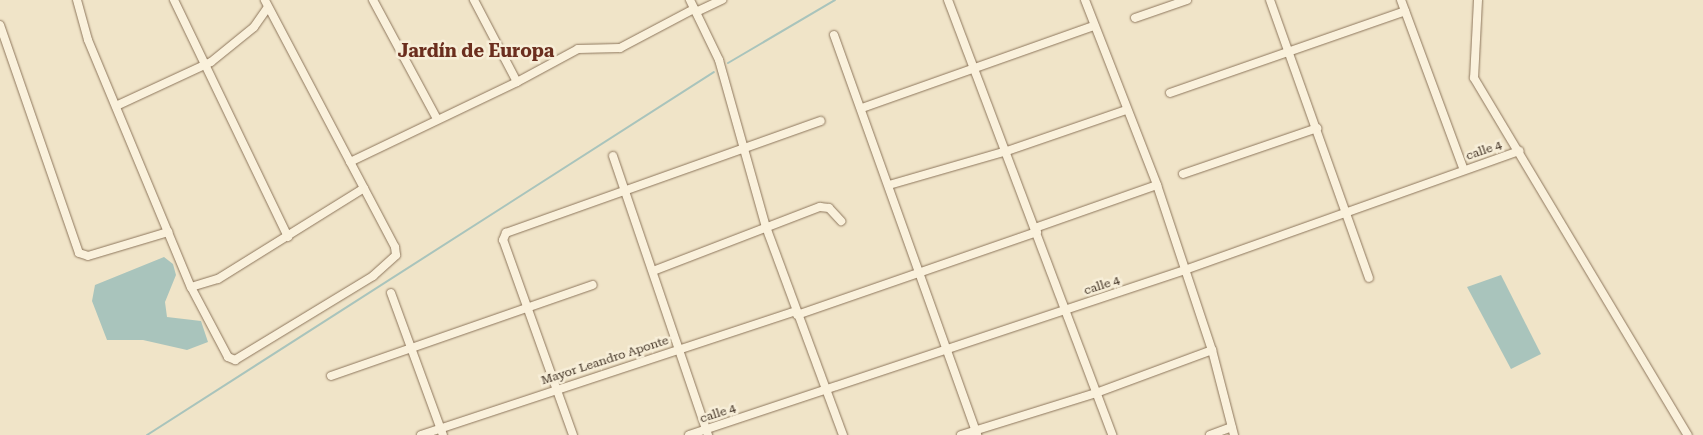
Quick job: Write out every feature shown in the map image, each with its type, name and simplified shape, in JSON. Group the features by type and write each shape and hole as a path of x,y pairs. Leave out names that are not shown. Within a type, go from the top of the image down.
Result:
{"street":[{"path":"77,0 88,40 191,287 228,357 241,358 391,262 395,247 267,3"},
{"path":"174,0 204,66 288,237"},
{"path":"373,0 437,119"},
{"path":"474,0 518,82"},
{"path":"690,0 720,60 743,150 766,227 842,435"},
{"path":"350,162 518,82 578,49 620,48 695,10 722,0"},
{"path":"948,0 972,68 1007,151 1112,435"},
{"path":"1085,0 1126,110 1157,185 1212,350 1233,431 1210,435"},
{"path":"1135,18 1187,0"},
{"path":"1270,0 1369,278"},
{"path":"1401,0 1464,170"},
{"path":"1478,0 1474,78 1688,435"},
{"path":"116,106 204,66 254,27 267,3"},
{"path":"1170,93 1405,11"},
{"path":"0,25 79,253 88,256 168,232"},
{"path":"862,108 1094,26"},
{"path":"834,35 889,185 916,271 947,349 977,433"},
{"path":"889,185 1007,151 1126,110"},
{"path":"573,435 503,240 506,233 821,121"},
{"path":"1183,174 1317,128"},
{"name":"calle 4","path":"690,435 707,432 826,390 1185,270 1519,151"},
{"path":"613,156 680,348 707,432"},
{"name":"Mayor Leandro Aponte","path":"421,435 441,432 556,389 680,348 797,313 1036,230 1157,185"},
{"path":"191,287 218,279 364,188"},
{"path":"653,271 820,207 829,208 841,221"},
{"path":"332,376 593,285"},
{"path":"392,293 441,432"},
{"path":"961,435 977,433 1096,393 1212,350"}],"water":[{"path":"164,257 173,264 176,275 165,302 167,317 201,321 208,342 187,350 143,340 107,340 92,301 95,285"},
{"path":"1501,275 1541,354 1511,369 1467,287"}],"waterway":[{"path":"728,63 835,0"},
{"path":"147,435 714,72"}],"district":[{"name":"Jardín de Europa","path":"476,51"}]}
